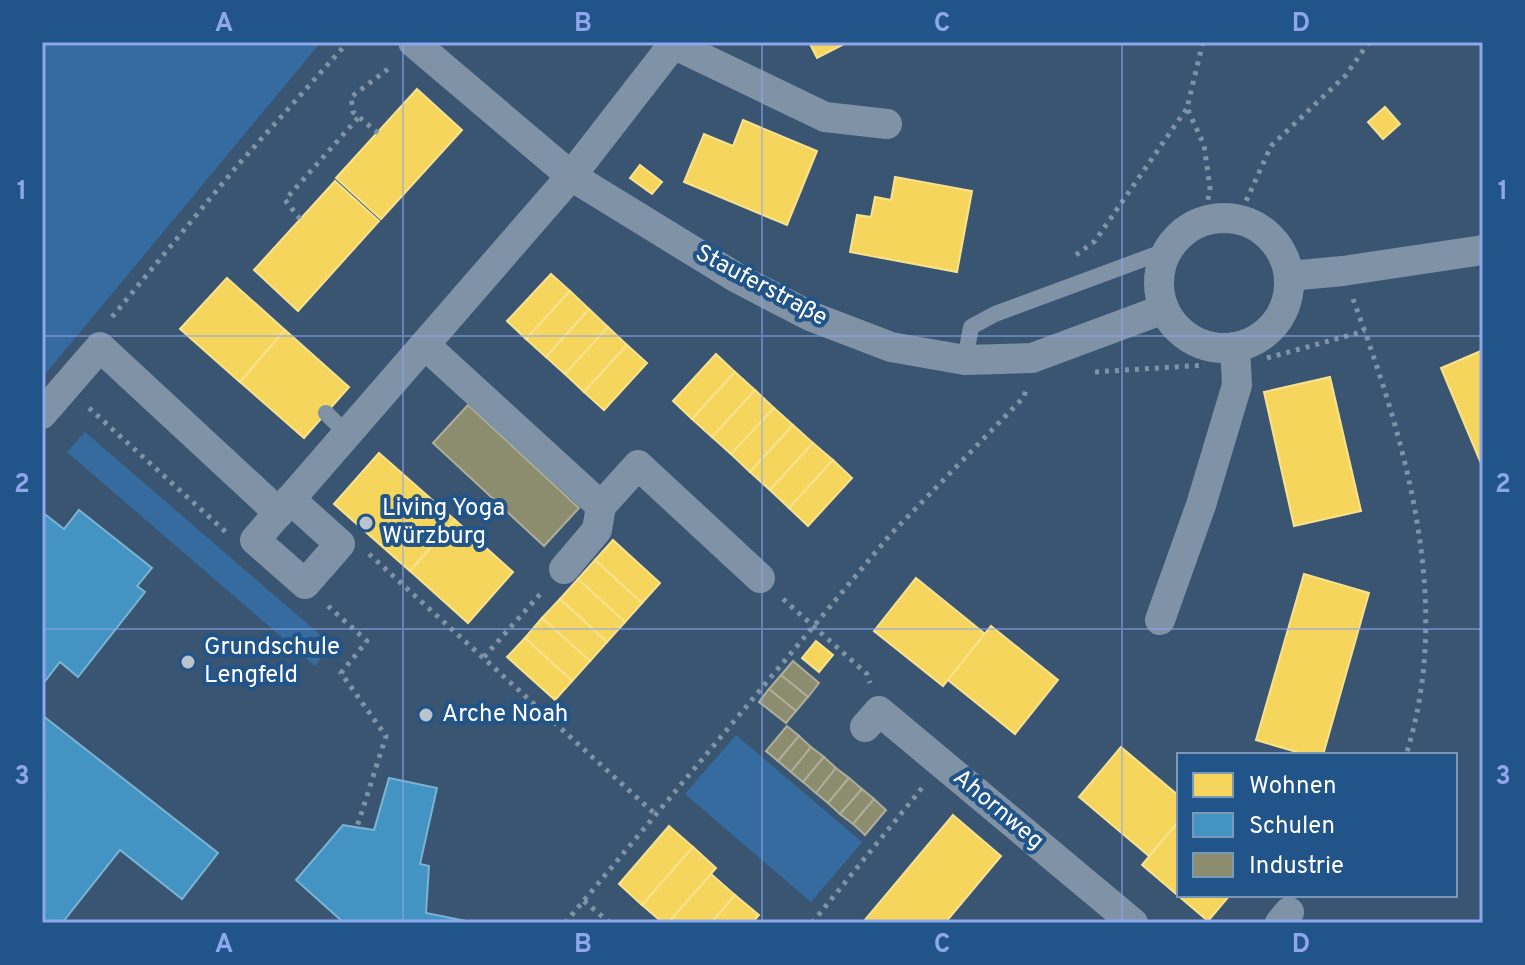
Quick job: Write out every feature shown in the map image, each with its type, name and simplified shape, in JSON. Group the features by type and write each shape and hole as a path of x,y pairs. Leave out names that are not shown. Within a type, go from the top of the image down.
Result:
{"street":[{"path":"42,414 100,347 285,506 340,544 305,584 255,540 285,506 348,435 426,346 571,176 674,43 825,117 887,124"},
{"name":"Stauferstraße","path":"415,44 571,176 737,278 810,316 891,347 965,360 1032,358 1164,309"},
{"path":"1238,219 1259,228 1278,246 1289,276 1287,298 1276,323 1255,340 1235,347 1203,344 1177,329 1164,309 1159,274 1168,250 1185,230 1204,221 1238,219"},
{"path":"1289,276 1482,254"},
{"path":"426,346 601,506"},
{"path":"1160,620 1201,505 1237,385 1235,347"},
{"path":"564,569 597,530 601,506 638,465 760,578"},
{"name":"Ahornweg","path":"872,719 943,763 1133,923"}],"lane":[{"path":"965,360 971,327 1057,289 1168,250"},
{"path":"326,413 348,435"}],"path":[{"path":"100,347 102,329 237,166 348,42"},
{"path":"1057,289 1053,270 1095,241 1187,108 1203,42"},
{"path":"1238,219 1271,146 1346,75 1369,42"},
{"path":"378,133 358,118 351,97 415,44"},
{"path":"1187,108 1204,145 1210,188 1204,221"},
{"path":"300,219 285,200 358,118"},
{"path":"1343,271 1369,341 1401,447 1423,560 1426,654 1415,725 1407,753"},
{"path":"565,923 890,535 1024,397 1027,381"},
{"path":"65,386 246,550 255,540"},
{"path":"340,544 362,548 655,814"},
{"path":"484,657 564,569"},
{"path":"760,578 867,674 872,719"},
{"path":"305,584 367,641 341,673 386,736 357,827"},
{"path":"812,923 943,763"},
{"path":"584,901 610,923"}],"shaded area":[{"path":"42,42 321,42 42,378"},
{"path":"85,432 332,645 315,666 67,452"},
{"path":"736,735 862,842 811,902 685,794"}],"building: Wohnen":[{"path":"809,42 848,42 817,58"},
{"path":"417,89 462,130 381,219 336,178"},
{"path":"1385,107 1400,124 1383,139 1368,122"},
{"path":"743,120 817,151 787,225 684,182 704,134 733,146"},
{"path":"640,165 662,182 652,194 630,178"},
{"path":"895,177 972,191 957,272 850,252 857,215 871,217 875,197 891,200"},
{"path":"335,181 379,221 298,311 254,270"},
{"path":"551,274 570,291 526,339 507,321"},
{"path":"227,278 285,330 240,382 180,329"},
{"path":"570,291 589,309 546,357 526,339"},
{"path":"589,309 608,327 565,374 546,357"},
{"path":"608,327 627,345 584,392 565,374"},
{"path":"285,330 349,387 304,438 240,382"},
{"path":"627,345 647,363 604,410 584,392"},
{"path":"1483,350 1483,468 1441,368"},
{"path":"716,354 735,372 692,419 673,401"},
{"path":"735,372 755,390 712,437 692,419"},
{"path":"1330,377 1361,511 1294,526 1264,392"},
{"path":"755,390 774,408 731,454 712,437"},
{"path":"774,408 793,425 750,472 731,454"},
{"path":"793,425 813,443 770,490 750,472"},
{"path":"813,443 833,460 789,508 770,490"},
{"path":"379,453 455,520 410,571 334,504"},
{"path":"833,460 852,478 808,526 789,508"},
{"path":"455,520 513,572 468,623 410,571"},
{"path":"613,540 660,583 642,603 595,560"},
{"path":"595,560 642,603 625,622 578,579"},
{"path":"1304,574 1369,593 1324,753 1300,753 1256,740"},
{"path":"916,578 985,634 943,686 874,631"},
{"path":"578,579 625,622 607,642 560,599"},
{"path":"560,599 607,642 590,661 542,618"},
{"path":"542,618 590,661 572,681 525,638"},
{"path":"991,626 1058,680 1015,734 948,680"},
{"path":"525,638 572,681 555,700 507,657"},
{"path":"816,641 833,655 819,672 802,658"},
{"path":"1121,747 1177,794 1177,823 1149,856 1079,797"},
{"path":"953,815 1001,856 945,923 864,921"},
{"path":"1177,823 1177,895 1142,865"},
{"path":"669,826 693,847 642,905 619,884"},
{"path":"693,847 716,868 668,923 663,923 642,905"},
{"path":"711,874 735,895 711,923 668,923"},
{"path":"735,895 759,915 752,923 711,923"},
{"path":"1180,897 1228,897 1208,921"}],"building: Schulen":[{"path":"79,510 152,568 137,586 145,592 78,677 60,662 42,685 42,512 64,529"},
{"path":"42,715 218,853 182,899 120,850 62,923 42,923 42,798 45,794 42,792"},
{"path":"389,778 437,788 420,864 429,866 426,913 476,923 344,923 296,880 343,825 374,830"}],"building: Industrie":[{"path":"468,405 579,508 544,546 433,443"},
{"path":"793,661 819,683 808,697 781,675"},
{"path":"781,675 808,697 796,711 769,689"},
{"path":"769,689 796,711 786,723 759,702"},
{"path":"787,726 799,736 778,761 766,751"},
{"path":"799,736 811,747 791,772 778,761"},
{"path":"811,747 824,757 803,782 791,772"},
{"path":"824,757 836,768 816,793 803,782"},
{"path":"836,768 849,778 828,803 816,793"},
{"path":"849,778 862,789 840,814 828,803"},
{"path":"862,789 874,799 853,824 840,814"},
{"path":"874,799 886,810 865,835 853,824"}],"place":[{"name":"Living Yoga Würzburg","path":"366,523"},
{"name":"Grundschule Lengfeld","path":"188,662"},
{"name":"Arche Noah","path":"426,715"}]}
